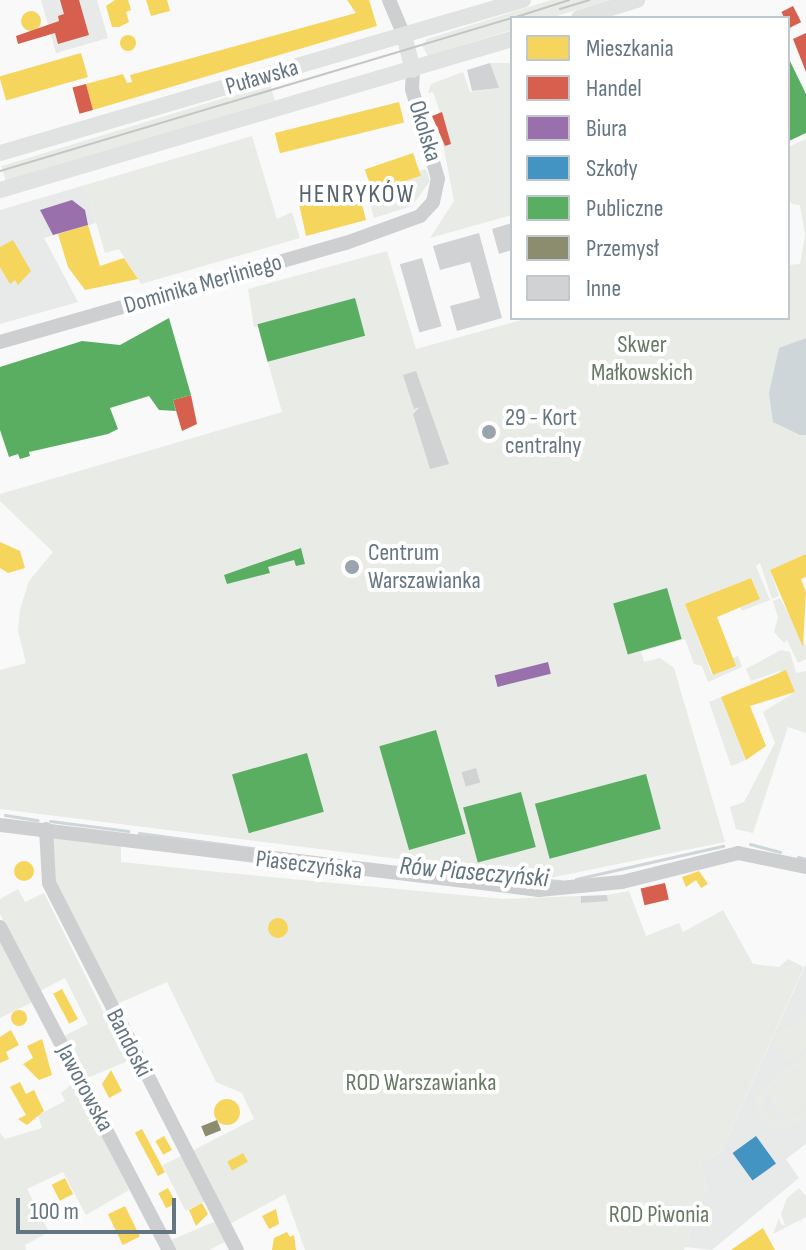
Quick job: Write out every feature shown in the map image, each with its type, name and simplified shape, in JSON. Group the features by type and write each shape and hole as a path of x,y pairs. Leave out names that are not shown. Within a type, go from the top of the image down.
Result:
{"main road":[{"name":"Puławska","path":"0,153 523,0"},
{"path":"585,16 637,0"},
{"path":"404,36 413,70"},
{"name":"Puławska","path":"0,190 510,40"}],"street":[{"path":"389,0 404,36"},
{"name":"Okolska","path":"405,222 425,212 438,179 412,89 413,70"},
{"name":"Dominika Merliniego","path":"0,342 405,222"},
{"name":"Piaseczyńska","path":"0,825 529,890 622,882 738,853 806,867"},
{"name":"Bandoski","path":"46,829 49,883 237,1250"},
{"name":"Jaworowska","path":"0,927 169,1250"}],"shaded area":[{"path":"41,0 97,0 108,38 56,53"},
{"path":"85,185 96,223 44,238 78,302 0,324 0,210"},
{"path":"806,338 806,435 800,435 773,422 769,393 779,348"},
{"path":"806,964 806,1144 786,1159 799,1178 712,1250 685,1247 707,1187 700,1161 721,1152"}],"green space":[{"path":"551,0 610,0 557,16 510,16 510,31 428,56 422,46 427,39"},
{"path":"490,63 510,63 510,216 430,238 454,201 443,144 451,144 433,92 428,93 431,84 463,72 470,92 498,88"},
{"path":"270,84 275,100 6,182 1,166"},
{"path":"252,136 277,219 292,212 300,238 141,284 119,249 105,253 85,185"},
{"name":"Centrum Warszawianka","path":"806,139 806,554 770,570 779,596 772,599 760,563 756,566 770,600 742,611 740,607 760,599 751,578 685,604 712,675 735,666 732,658 738,656 742,667 708,682 702,666 694,664 685,639 641,652 644,662 660,658 674,668 725,842 550,878 0,809 0,670 26,663 18,631 20,609 29,581 53,552 0,501 0,494 282,412 258,327 254,327 248,289 387,251 416,349 522,320 790,320 790,265 800,264 805,235 800,205 790,200 790,146"},
{"path":"426,169 430,181 412,206 374,218 368,196 420,176 419,171"},
{"path":"780,598 806,646 806,659 798,663 787,640 784,643 774,632 778,617 773,601"},
{"path":"781,650 790,652 796,673 806,671 806,733 788,727 753,833 736,829 730,807 744,802 775,743 763,712 795,692 780,671 751,681 746,669"},
{"path":"721,697 746,760 731,766 709,702"},
{"name":"ROD Warszawianka","path":"53,837 121,846 121,862 504,899 581,896 582,903 608,900 607,895 629,891 646,936 679,923 683,932 723,910 753,964 779,967 788,959 804,967 721,1152 700,1161 707,1187 684,1250 305,1250 285,1194 230,1224 192,1151 254,1119 242,1093 216,1082 167,982 117,1004 51,876"},
{"path":"18,889 25,902 44,893 128,1061 85,1079 64,1036 88,1024 65,978 40,991 0,914 0,899"},
{"path":"0,940 33,1002 0,1018"},
{"path":"806,1015 806,1048 788,1061 772,1039"},
{"path":"806,1053 806,1063 767,1091 762,1106 778,1123 806,1110 806,1117 785,1129 769,1126 757,1115 755,1094"},
{"path":"806,1067 806,1106 785,1120 767,1094"},
{"path":"74,1082 129,1190 86,1215 63,1172 27,1189 49,1232 25,1245 26,1250 0,1250 0,1133 5,1139 42,1128 38,1115 65,1101 61,1093"},
{"path":"183,1155 206,1200 186,1211 163,1165"},
{"path":"799,1188 806,1196 806,1217 773,1234 779,1218 785,1226 781,1214 787,1198"},
{"path":"216,1221 227,1241 209,1250 173,1250 169,1241"}],"building: Mieszkania":[{"path":"115,0 128,0 131,10 126,12 129,22 119,27 112,27 106,6"},
{"path":"146,0 167,0 170,11 151,16"},
{"path":"347,0 369,0 377,26 93,110 86,84 123,74 127,83 132,82 130,75 356,13"},
{"path":"31,11 38,14 41,21 38,28 31,31 24,28 21,21 24,14"},
{"path":"128,35 134,37 134,49 128,51 122,49 120,43 122,37"},
{"path":"81,53 88,77 6,100 0,76"},
{"path":"399,102 404,122 280,153 275,133"},
{"path":"413,153 421,176 373,192 365,170"},
{"path":"345,186 348,200 360,197 366,220 306,236 298,199 318,194 320,202 328,200 325,192"},
{"path":"88,225 100,266 124,258 138,279 85,290 68,267 58,234"},
{"path":"13,240 31,271 18,285 15,280 10,284 0,267 0,247"},
{"path":"0,542 20,551 25,568 8,573 0,568"},
{"path":"806,554 806,577 801,579 806,592 803,647 770,570"},
{"path":"751,578 760,599 717,617 736,666 713,675 685,604"},
{"path":"786,670 795,692 750,706 766,746 746,760 721,697"},
{"path":"20,861 28,861 34,871 28,881 20,881 14,875 14,867"},
{"path":"699,871 708,884 701,888 696,880 686,887 682,877"},
{"path":"278,918 285,921 288,928 285,935 278,938 271,935 268,928 271,921"},
{"path":"62,989 78,1019 69,1024 53,994"},
{"path":"16,1010 22,1010 27,1018 25,1024 16,1026 11,1021 11,1015"},
{"path":"11,1030 19,1045 6,1052 9,1059 0,1063 0,1037"},
{"path":"42,1039 52,1075 39,1080 23,1064 33,1058 27,1046"},
{"path":"111,1070 122,1091 109,1098 102,1084"},
{"path":"20,1082 26,1094 34,1090 44,1111 27,1125 18,1119 26,1115 10,1087"},
{"path":"227,1099 236,1103 240,1112 236,1121 227,1125 218,1121 214,1112 218,1103"},
{"path":"142,1129 165,1172 158,1176 135,1133"},
{"path":"164,1136 172,1150 163,1155 155,1141"},
{"path":"243,1153 248,1162 232,1170 227,1162"},
{"path":"65,1178 73,1194 60,1201 52,1185"},
{"path":"168,1188 176,1203 166,1208 158,1193"},
{"path":"202,1203 208,1214 196,1226 189,1210"},
{"path":"125,1206 140,1237 123,1245 108,1214"},
{"path":"276,1209 279,1224 269,1229 262,1216"},
{"path":"763,1228 775,1250 731,1250 751,1236"},
{"path":"287,1232 290,1237 294,1235 296,1250 272,1250 274,1238"}],"building: Handel":[{"path":"60,0 79,0 89,35 58,44 55,33 18,44 16,36 59,21 58,16 64,14"},
{"path":"793,6 801,22 790,28 790,16 784,16 781,12"},
{"path":"806,33 806,72 793,39"},
{"path":"86,84 93,110 79,114 72,88"},
{"path":"442,112 451,144 445,146 432,116"},
{"path":"191,395 197,424 182,431 173,400"},
{"path":"665,883 669,900 644,905 641,889"}],"building: Biura":[{"path":"72,200 85,210 88,225 53,235 40,210"},
{"path":"548,662 551,674 498,687 495,675"}],"building: Szkoły":[{"path":"756,1136 776,1164 753,1181 733,1153"}],"building: Publiczne":[{"path":"790,61 806,94 806,133 790,141"},
{"path":"355,298 365,336 268,362 257,324"},
{"path":"169,318 191,395 173,400 176,411 159,410 149,396 110,408 118,429 108,434 29,452 30,456 20,459 18,454 9,457 0,430 0,367 82,341 120,345"},
{"path":"301,548 305,564 296,566 294,560 268,567 270,573 227,584 224,575"},
{"path":"667,588 682,639 628,654 613,603"},
{"path":"436,730 466,834 409,850 379,746"},
{"path":"307,753 324,812 249,833 232,774"},
{"path":"646,774 661,829 550,859 535,804"},
{"path":"521,792 536,847 478,863 463,808"}],"building: Przemysł":[{"path":"217,1120 221,1130 205,1137 201,1126"}],"building: Inne":[{"path":"490,63 499,88 472,91 467,70"},
{"path":"510,224 510,251 499,254 492,229"},
{"path":"479,233 502,318 457,331 450,306 480,298 470,262 440,270 433,246"},
{"path":"422,258 442,326 419,333 400,264"},
{"path":"416,371 449,464 430,469 413,414 420,407 414,409 403,375"},
{"path":"476,768 480,782 466,787 462,772"},
{"path":"607,895 608,901 581,903 581,896"}],"waterway":[{"name":"Rów Piaseczyński","path":"5,815 38,820"},
{"name":"Rów Piaseczyński","path":"50,821 128,831"},
{"name":"Rów Piaseczyński","path":"139,833 266,850"},
{"name":"Rów Piaseczyński","path":"750,844 780,852"},
{"name":"Rów Piaseczyński","path":"576,879 723,846"},
{"name":"Rów Piaseczyński","path":"798,857 806,859"},
{"name":"Rów Piaseczyński","path":"465,874 561,881"}],"tram line":[{"path":"519,16 569,0"},
{"path":"560,9 590,0"},
{"path":"0,171 510,19"}],"place":[{"name":"29 - Kort centralny","path":"489,432"},
{"name":"Centrum Warszawianka","path":"352,567"}],"district":[{"name":"HENRYKÓW","path":"357,195"}],"park label":[{"name":"Skwer Małkowskich","path":"642,359"},
{"name":"ROD Piwonia","path":"659,1215"}]}
